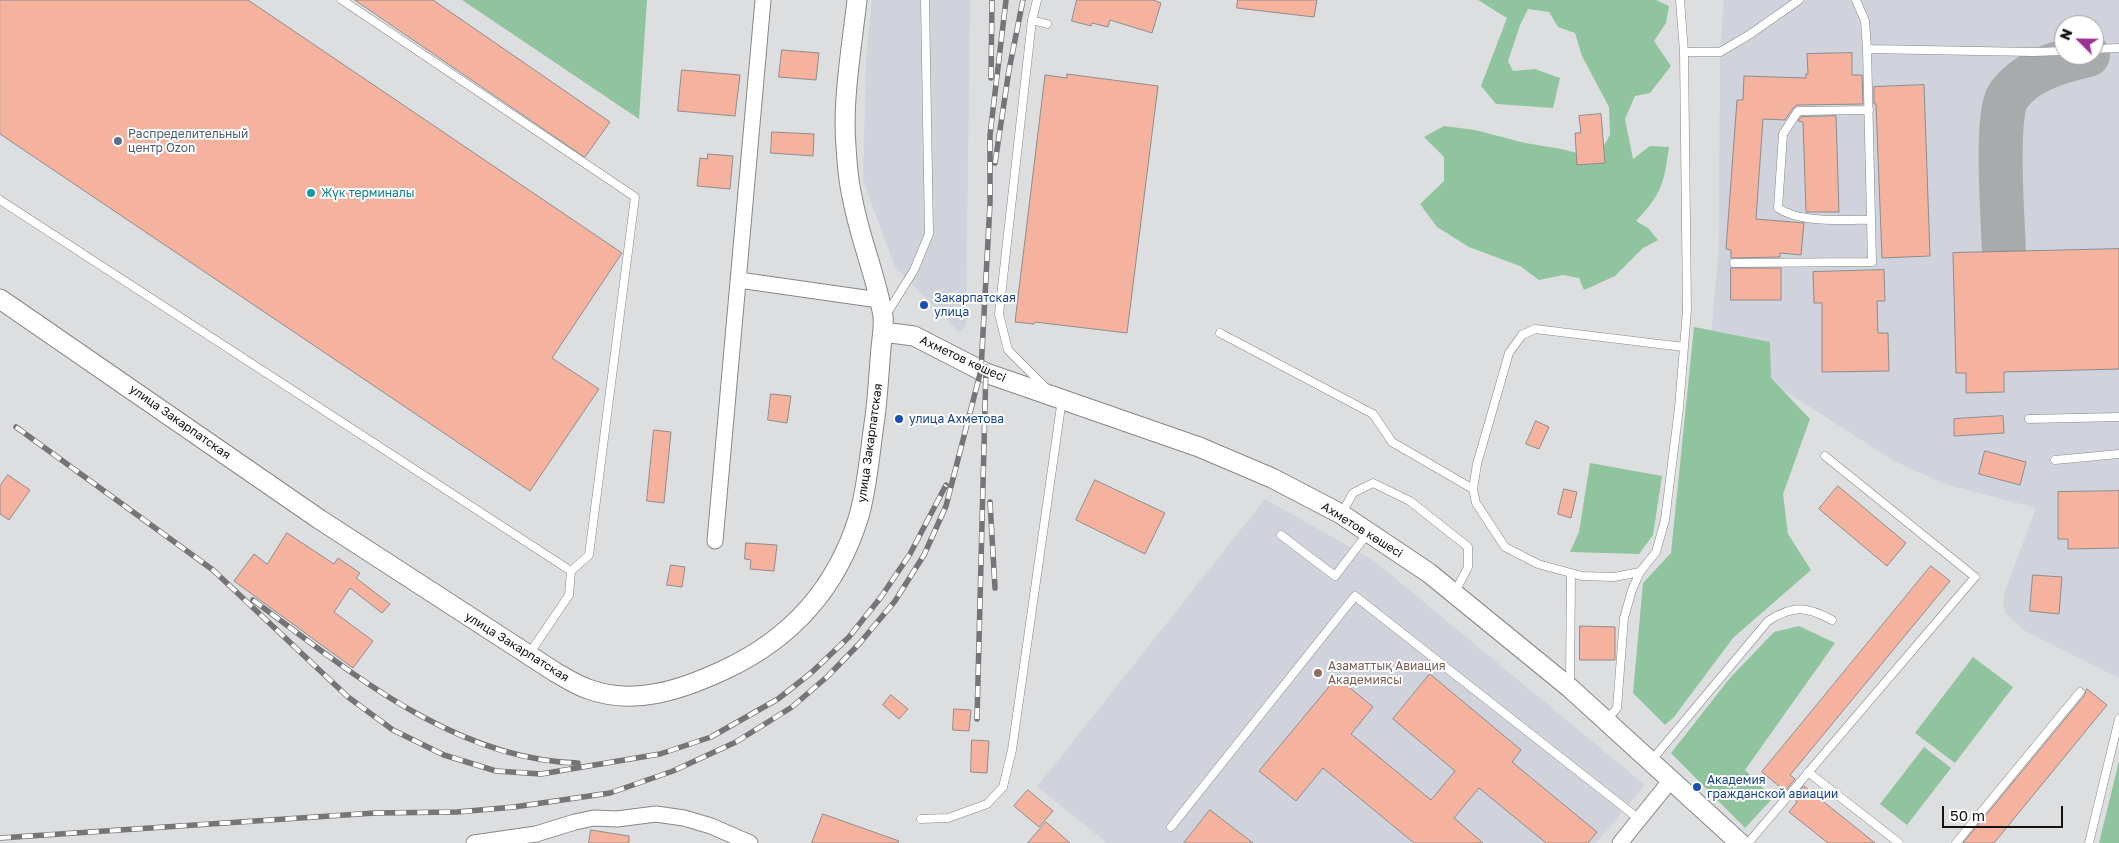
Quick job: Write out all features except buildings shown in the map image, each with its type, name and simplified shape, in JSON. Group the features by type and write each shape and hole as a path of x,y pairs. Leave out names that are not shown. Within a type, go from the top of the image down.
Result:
{"street":[{"path":"715,542 763,0"},
{"path":"857,0 847,105 846,144 852,197 879,300 883,325"},
{"path":"739,280 879,300"},
{"name":"улица Закарпатская","path":"0,299 319,519 528,656 586,689 607,695 627,697 653,695 690,685 741,663 773,642 797,623 818,597 836,570 850,543 859,515 865,488 877,401 883,325"},
{"name":"Ахметов көшесі","path":"883,325 914,336 986,373 1199,447 1272,478 1342,514 1429,573 1570,688 1740,843"},
{"path":"1620,843 1671,780"},
{"path":"474,843 536,834 594,818 617,819 656,814 684,818 711,826 750,843"}],"lane":[{"path":"342,0 636,197 588,555 571,571 569,595 528,656"},
{"path":"883,325 914,270 929,234 926,0"},
{"path":"920,819 948,818 987,804 1003,787 1012,750 1059,398 1008,350 999,314 1032,20 1037,0"},
{"path":"1606,721 1617,708 1624,618 1632,590 1640,572 1656,552 1665,520 1679,408 1687,310 1684,52 1680,0"},
{"path":"1684,52 1720,52 1749,35 1799,0"},
{"path":"1734,263 1872,262 1867,49 1865,21 1856,0"},
{"path":"1032,20 1047,24"},
{"path":"2104,49 2119,48"},
{"path":"1867,49 2054,51"},
{"path":"1869,110 1798,111 1783,134 1778,208 1785,213 1805,218 1871,220"},
{"path":"0,200 571,571"},
{"path":"1640,572 1614,577 1582,576 1538,564 1506,547 1476,503 1473,489 1477,464 1509,353 1522,336 1535,329 1684,347"},
{"path":"1220,333 1373,414 1392,442 1473,489"},
{"path":"2029,420 2119,417"},
{"path":"2055,460 2119,454"},
{"path":"1748,843 1975,577 1825,456"},
{"path":"1342,514 1353,493 1373,484 1410,500 1468,547 1468,567 1454,594"},
{"path":"1281,535 1335,576 1368,533"},
{"path":"1570,688 1571,573"},
{"path":"1172,827 1355,596 1640,819"},
{"path":"1651,761 1768,621 1782,612 1796,608 1819,613 1832,620"},
{"path":"1956,843 2080,692"},
{"path":"2089,843 2119,719"},
{"path":"1808,772 1899,843"}],"shaded area":[{"path":"872,0 970,0 966,325 959,332 895,267 863,180 866,58"},
{"path":"1724,0 2119,0 2119,678 2025,631 2005,613 2003,605 2004,594 2036,508 1945,484 1894,461 1779,387 1709,356 1719,247 1720,52"},
{"name":"Азаматтық Авиация Академиясы","path":"1265,499 1373,560 1645,785 1596,843 1107,843 1037,787"}],"green space":[{"path":"462,0 647,0 639,119"},
{"path":"1478,0 1656,0 1669,6 1666,23 1654,41 1671,66 1650,93 1635,96 1625,119 1633,159 1650,146 1669,147 1663,179 1657,195 1636,221 1648,228 1658,240 1643,248 1615,276 1584,290 1579,278 1563,275 1539,280 1520,266 1469,247 1437,227 1420,204 1444,181 1444,157 1424,137 1444,126 1475,130 1597,158 1610,135 1609,107 1582,56 1575,33 1558,27 1549,12 1528,9 1520,25 1508,61 1513,71 1535,69 1560,78 1553,108 1496,104 1481,86 1507,18"},
{"path":"1694,327 1770,342 1771,378 1810,419 1783,494 1788,534 1811,570 1733,638 1674,717 1665,725 1633,693 1643,583 1671,553"},
{"path":"1590,463 1662,476 1653,535 1639,554 1570,552 1579,532"},
{"path":"1799,626 1835,643 1745,770 1773,798 1745,828 1671,753 1730,678 1774,632"},
{"path":"1973,657 2013,687 1955,763 1915,733"},
{"path":"1924,747 1951,768 1907,825 1880,804"},
{"path":"2119,761 2119,843 2099,843"}],"taxiway":[{"path":"2004,252 2001,195 2001,146 2004,107 2008,96 2015,87 2034,73 2054,64"}],"railway":[{"path":"991,78 992,0"},
{"path":"0,838 375,813 457,812 514,807 610,793 673,771 736,742 792,707 828,676 859,644 895,601 924,555 946,506 981,370 990,203 990,135 1006,0"},
{"path":"995,163 1009,70 1023,0"},
{"path":"977,719 986,367"},
{"path":"16,427 213,570 348,697 393,730 444,755 496,771 541,774 660,754 711,737 778,699 811,673 849,637 881,597 910,554 946,485"},
{"path":"990,502 995,588"},
{"path":"253,600 365,682 405,707 446,729 488,746 532,758 578,763"}],"place":[{"name":"Распределительный центр Ozon","path":"118,141"},
{"name":"Жүк терминалы","path":"311,193"},
{"name":"Закарпатская улица","path":"924,305"},
{"name":"улица Ахметова","path":"899,419"},
{"name":"Азаматтық Авиация Академиясы","path":"1318,673"},
{"name":"Академия гражданской авиации","path":"1697,787"}]}
